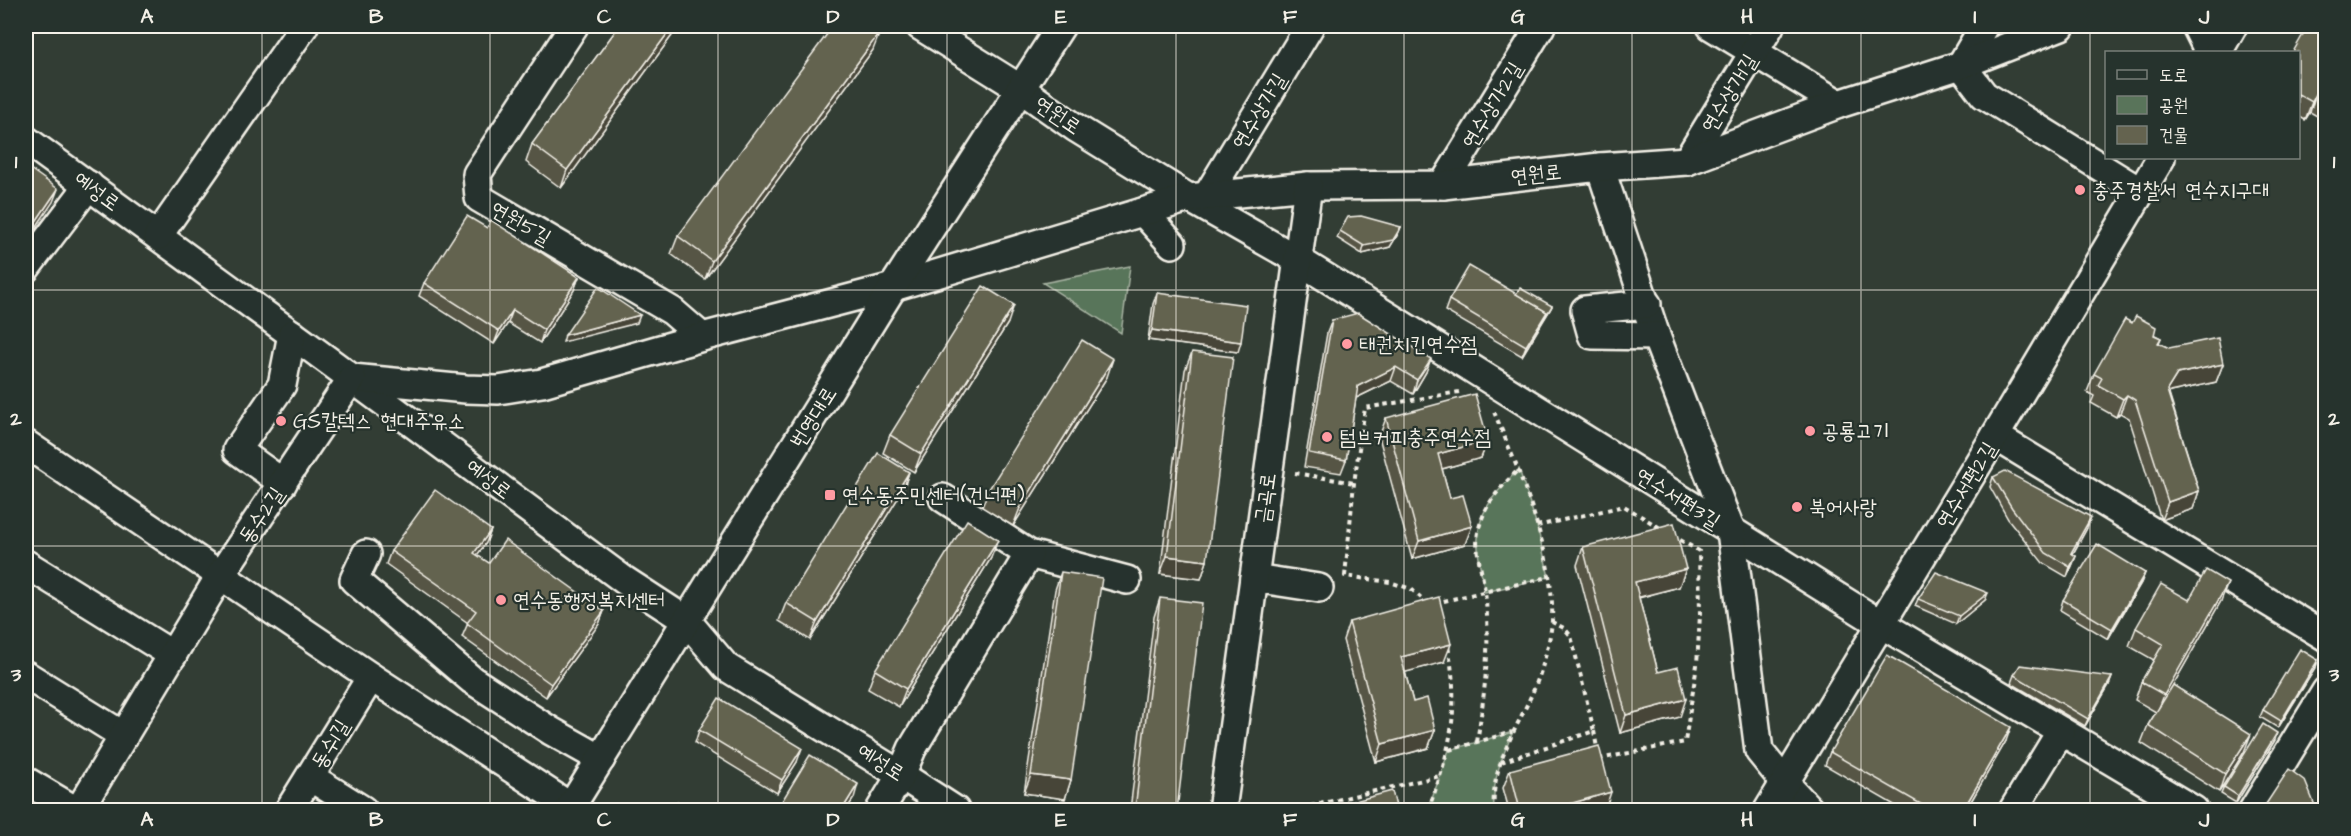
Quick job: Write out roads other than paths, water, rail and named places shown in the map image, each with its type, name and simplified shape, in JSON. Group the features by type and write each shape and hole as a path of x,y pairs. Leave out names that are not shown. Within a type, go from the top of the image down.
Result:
{"street":[{"path":"158,236 304,26"},
{"name":"연원5길","path":"574,26 477,174 479,198 672,311 702,337"},
{"name":"연원로","path":"920,26 1020,89 1076,128 1198,197 1308,186 1443,185 1600,167 1687,161 1839,104 1960,65 2061,26"},
{"name":"번영대로","path":"570,809 893,287 1061,26"},
{"name":"연수상가길","path":"1198,197 1310,26"},
{"name":"연수상가2길","path":"1443,185 1541,26"},
{"path":"1712,26 1839,104"},
{"name":"연수상가1길","path":"1687,161 1770,26"},
{"path":"1984,26 1960,65 1984,95 2141,192"},
{"path":"2196,26 2208,51"},
{"path":"2219,51 2233,26"},
{"name":"예성로","path":"26,140 624,580 687,621 726,667 955,810"},
{"name":"연수서편2길","path":"1768,810 2160,159"},
{"path":"1600,167 1656,336 1731,531 1759,751 1810,810"},
{"path":"26,268 89,185"},
{"name":"금곡로","path":"1222,810 1308,186"},
{"path":"352,378 498,390 542,383 702,337 893,287 1198,197"},
{"name":"연수서편3길","path":"1198,197 1881,624 2194,810"},
{"path":"1143,212 1172,243"},
{"path":"1647,304 1585,310 1592,335 1656,336"},
{"path":"282,483 237,450 282,385 292,334"},
{"name":"동수2길","path":"26,781 77,810 220,576 352,378"},
{"path":"1995,436 2325,637"},
{"path":"30,456 220,576 570,809"},
{"path":"943,498 1029,554 1127,580"},
{"path":"366,554 354,580 472,680 551,731 601,759"},
{"path":"880,810 901,775 912,749 1029,554"},
{"path":"26,564 173,655"},
{"path":"1254,578 1319,588"},
{"path":"26,675 124,736"},
{"name":"동수1길","path":"289,810 371,677"},
{"path":"2253,810 2325,692"},
{"path":"2013,810 2061,731"},
{"path":"310,777 363,810"}],"place":[{"name":"충주경찰서 연수지구대","path":"2080,190"},
{"name":"태권치킨연수점","path":"1347,344"},
{"name":"GS칼텍스 현대주유소","path":"281,421"},
{"name":"공룡고기","path":"1810,431"},
{"name":"텀브커피충주연수점","path":"1327,437"},
{"name":"연수동주민센터(건너편)","path":"830,495"},
{"name":"북어사랑","path":"1797,507"},
{"name":"연수동행정복지센터","path":"501,600"}]}
